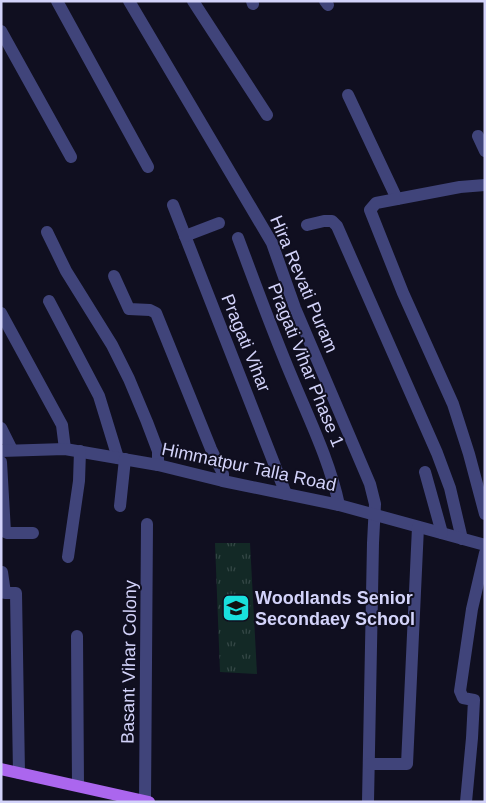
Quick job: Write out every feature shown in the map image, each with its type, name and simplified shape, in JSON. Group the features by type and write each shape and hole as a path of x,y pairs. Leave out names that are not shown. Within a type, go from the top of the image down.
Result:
{"main road":[{"path":"1,769 78,785 122,798 147,801"}],"street":[{"path":"57,1 148,167"},
{"name":"Hira Revati Puram","path":"129,1 272,243 295,308 370,484 376,504 368,802"},
{"path":"193,1 267,115"},
{"path":"1,31 71,157"},
{"path":"348,95 398,199"},
{"path":"478,136 485,151"},
{"path":"485,185 460,187 376,203 370,210 403,293 453,404 485,514"},
{"name":"Pragati Vihar","path":"173,204 286,494"},
{"path":"307,225 332,221 337,226 437,453 450,488 462,539"},
{"path":"185,236 219,223"},
{"path":"47,232 66,271 112,345 129,379 158,452 158,465"},
{"name":"Pragati Vihar Phase 1","path":"238,238 268,320 324,457 336,489 339,505"},
{"path":"114,276 127,307 131,310 145,310 156,313 223,474 223,481"},
{"path":"49,302 99,396 121,459 120,506"},
{"path":"1,313 62,425 65,449"},
{"path":"1,428 6,450"},
{"name":"Himmatpur Talla Road","path":"6,450 65,449 158,465 223,481 339,505 485,546"},
{"path":"68,557 79,481 80,451"},
{"path":"1,462 5,532 33,533"},
{"path":"425,472 442,533"},
{"name":"Basant Vihar Colony","path":"147,524 147,801"},
{"path":"369,764 407,764 418,527"},
{"path":"466,802 474,700 463,698 460,691 472,609 485,554"},
{"path":"2,572 5,592 16,593 19,773"},
{"path":"78,636 78,785"}],"green space":[{"path":"215,543 250,543 257,674 220,672"}],"place":[{"name":"Woodlands Senior Secondaey School","path":"236,608"}]}
